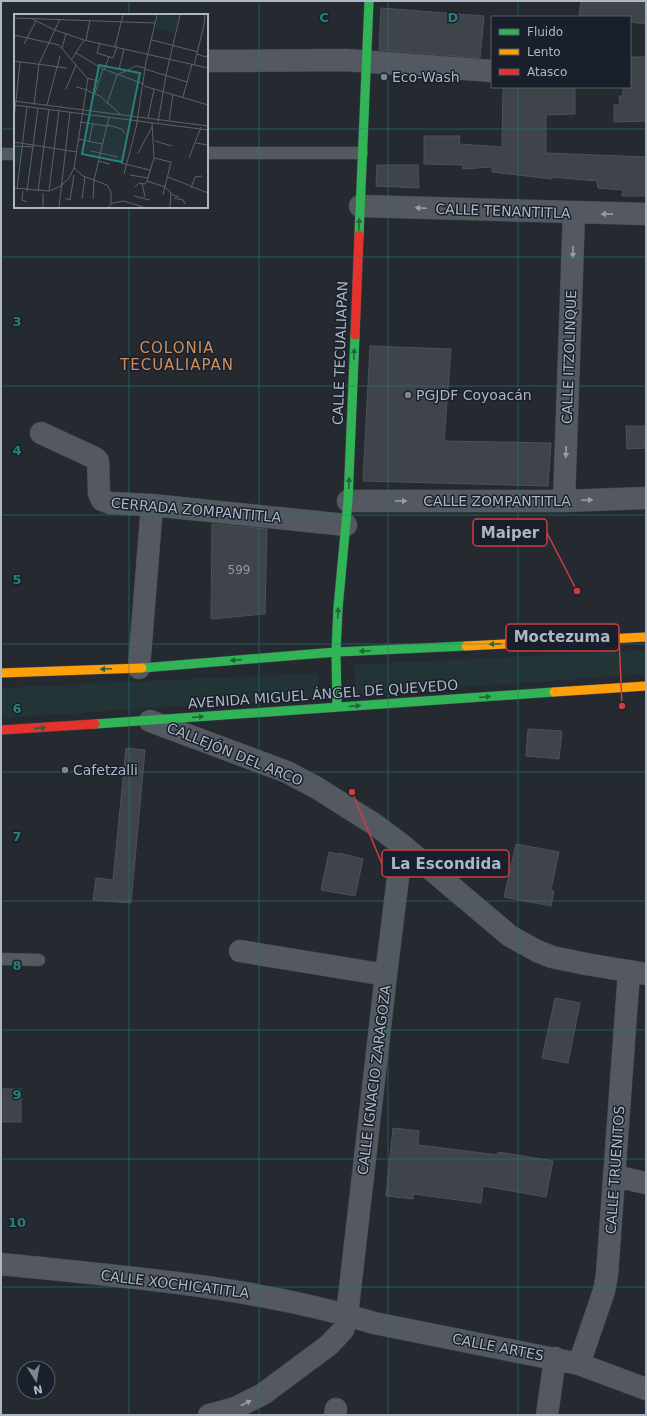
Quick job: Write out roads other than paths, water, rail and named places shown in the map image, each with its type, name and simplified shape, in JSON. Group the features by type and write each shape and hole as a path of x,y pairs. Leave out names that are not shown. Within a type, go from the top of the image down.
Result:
{"main road":[{"name":"CALLE TECUALIAPAN","path":"337,707 336,652 338,608 348,501 369,1"},
{"path":"1,674 138,668 336,652 646,637"},
{"name":"AVENIDA MIGUEL ÁNGEL DE QUEVEDO","path":"1,730 646,686"}],"street":[{"path":"208,61 346,60 491,71"},
{"name":"CALLE TENANTITLA","path":"360,206 646,214"},
{"name":"CALLE ITZOLINQUE","path":"564,501 574,213"},
{"name":"CERRADA ZOMPANTITLA","path":"40,433 98,461 100,494 102,500 110,503 152,505 346,525"},
{"name":"CALLE ZOMPANTITLA","path":"348,501 564,501 646,498"},
{"path":"138,668 152,505"},
{"name":"CALLEJÓN DEL ARCO","path":"150,720 287,772 346,805 402,845 510,936 523,944 552,957 638,973"},
{"name":"CALLE IGNACIO ZARAGOZA","path":"209,1415 235,1408 269,1389 329,1345 343,1330 347,1315 402,845"},
{"path":"240,951 386,975"},
{"name":"CALLE TRUENITOS","path":"579,1364 604,1291 607,1275 614,1176 638,973"},
{"path":"614,1176 646,1184"},
{"name":"CALLE XOCHICATITLA","path":"1,1264 184,1283 269,1297 347,1315"},
{"name":"CALLE ARTES","path":"347,1315 374,1323 555,1358 579,1364 646,1389"},
{"path":"547,1415 555,1358"}],"lane":[{"path":"208,153 362,153"},
{"path":"1,154 14,154"},
{"path":"1,958 39,960"}],"place":[{"name":"Eco-Wash","path":"384,77"},
{"name":"PGJDF Coyoacán","path":"408,395"},
{"name":"Maiper","path":"577,591"},
{"name":"Moctezuma","path":"622,706"},
{"name":"Cafetzalli","path":"65,770"},
{"name":"La Escondida","path":"352,792"}],"district":[{"name":"COLONIA TECUALIAPAN","path":"177,356"}]}
